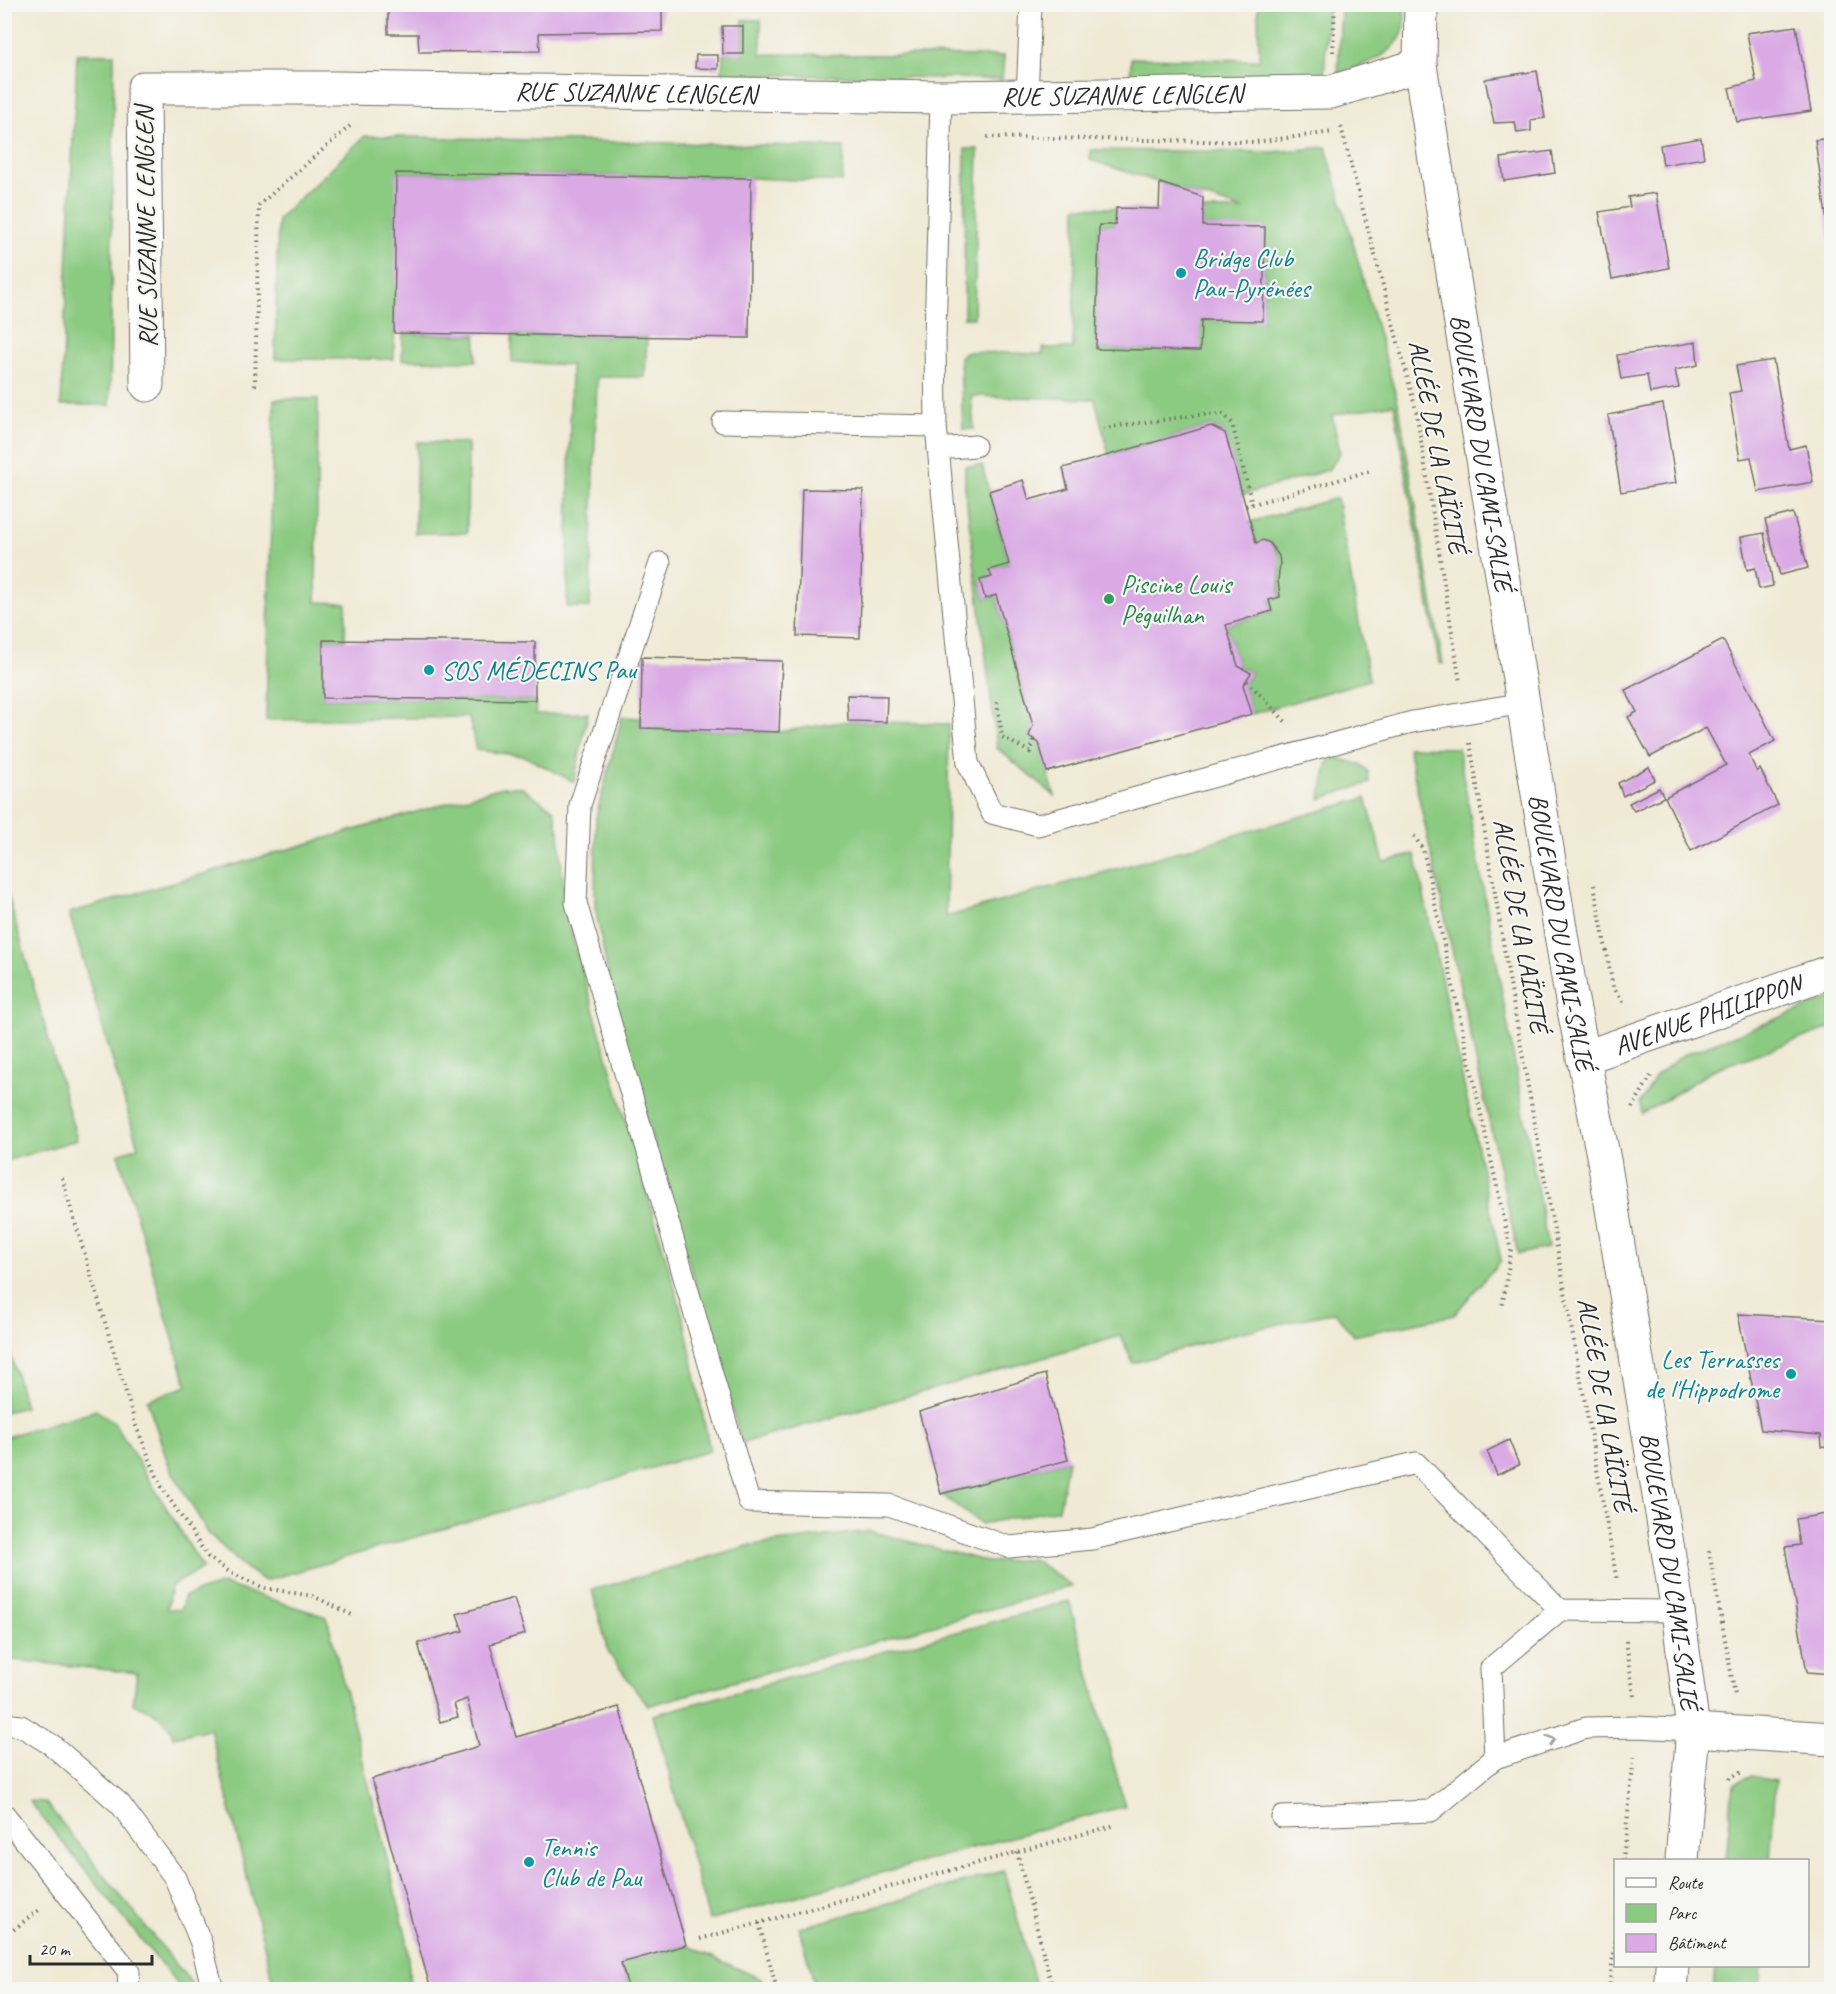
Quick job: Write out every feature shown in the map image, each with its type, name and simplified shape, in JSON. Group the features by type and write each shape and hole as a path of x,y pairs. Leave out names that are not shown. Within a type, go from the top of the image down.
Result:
{"street":[{"name":"BOULEVARD DU CAMI-SALIÉ","path":"1421,4 1420,64 1468,373 1583,1058 1604,1160 1678,1611 1693,1730 1682,1859"},
{"name":"RUE SUZANNE LENGLEN","path":"147,386 144,88 337,88 941,97 1331,92 1420,64"},
{"name":"AVENUE PHILIPPON","path":"1583,1058 1832,971"},
{"path":"1693,1730 1832,1739"},
{"path":"1670,1989 1672,1967"}],"lane":[{"path":"1028,96 1031,4"},
{"path":"941,97 934,340 936,426 968,763 992,813 1038,825 1412,723 1524,703"},
{"path":"723,422 936,426"},
{"path":"938,449 975,446"},
{"path":"660,563 580,805 576,903 748,1502 889,1505 1009,1547 1092,1539 1416,1463 1560,1610"},
{"path":"1495,1758 1491,1668 1560,1610 1678,1611"},
{"path":"4,1724 21,1726 52,1745 120,1804 175,1878 201,1943 213,1989"},
{"path":"1282,1817 1431,1811 1495,1758 1586,1728 1637,1727 1693,1730"},
{"path":"4,1814 129,1972 128,1989"}],"path":[{"name":"ALLÉE DE LA LAÏCITÉ","path":"1335,4 1331,92 1416,411 1514,1008 1623,1612 1637,1727 1623,1859"},
{"path":"255,386 259,205 352,124"},
{"path":"940,137 1255,142 1342,131"},
{"path":"1103,428 1223,414 1232,423 1252,504"},
{"path":"1246,506 1370,471"},
{"path":"1246,681 1273,708"},
{"path":"962,696 995,692 1002,737 1030,752 1034,740"},
{"path":"1414,836 1423,849 1511,1251 1502,1308"},
{"path":"62,1178 136,1426 161,1486 208,1557 231,1573 264,1588 313,1596 354,1616"},
{"path":"700,1939 1116,1825"},
{"path":"1017,1852 1053,1989"},
{"path":"4,1938 39,1911"},
{"path":"759,1923 777,1989"},
{"path":"1609,1989 1614,1947"}],"green space":[{"path":"1258,5 1328,5 1324,77 1130,83 1131,58 1259,60"},
{"path":"1341,5 1404,5 1405,23 1400,39 1377,59 1338,73"},
{"path":"743,20 761,20 761,54 1004,56 1002,79 722,74 723,54 743,53"},
{"path":"77,54 114,54 110,405 61,405"},
{"path":"365,136 844,147 842,182 751,178 397,173 394,359 275,359 278,219"},
{"path":"1326,147 1398,403 1443,664 1439,663 1394,404 1332,415 1340,453 1328,470 1242,495 1225,433 1211,426 1109,455 1095,399 971,396 974,429 963,429 960,357 965,352 1043,354 1043,348 1073,348 1076,207 1116,208 1115,225 1099,225 1096,349 1199,351 1201,320 1263,321 1265,228 1203,226 1203,210 1244,210 1090,160 1091,150 1272,152"},
{"path":"965,149 978,149 974,318 964,318"},
{"path":"403,334 476,335 476,361 402,360"},
{"path":"512,335 647,337 645,377 597,377 590,607 567,607 571,365 512,362"},
{"path":"274,399 318,399 316,602 346,603 345,640 323,640 323,698 535,700 536,714 588,713 574,782 524,756 476,750 469,717 266,720"},
{"path":"417,442 468,443 467,533 415,533"},
{"path":"982,465 1009,564 990,570 992,577 980,581 985,599 996,595 1033,725 1029,736 1039,743 1055,796 997,748 965,488 965,466"},
{"path":"1337,498 1369,680 1252,714 1243,685 1251,673 1238,666 1226,625 1272,612 1269,600 1280,597 1280,570 1277,551 1273,545 1266,542 1256,543 1250,522"},
{"path":"622,717 641,718 641,728 779,732 848,721 949,724 946,917 1366,798 1384,862 1415,854 1501,1260 1454,1315 1353,1336 1335,1312 1238,1333 1133,1363 1121,1336 742,1443 615,1011 595,907 596,817"},
{"path":"1408,747 1458,748 1548,1248 1518,1254"},
{"path":"1338,758 1361,765 1368,771 1369,783 1320,799 1328,761"},
{"path":"502,787 521,787 554,810 559,832 566,916 684,1320 710,1451 265,1581 245,1568 208,1533 169,1466 147,1400 187,1386 118,1154 138,1147 69,913"},
{"path":"5,885 77,1140 4,1161"},
{"path":"1831,998 1831,1028 1715,1069 1642,1114 1640,1103 1656,1076 1683,1055"},
{"path":"5,1333 25,1407 4,1412"},
{"path":"96,1410 114,1422 203,1568 171,1586 167,1609 180,1610 185,1596 223,1584 327,1617 407,1939 410,1989 275,1989 210,1729 173,1737 171,1730 163,1720 153,1712 133,1704 137,1673 5,1659 5,1437"},
{"path":"1068,1460 1059,1509 981,1524 941,1494"},
{"path":"870,1531 988,1562 1033,1559 1072,1586 648,1706 609,1654 592,1590 751,1545"},
{"path":"1069,1601 1125,1806 709,1920 653,1715"},
{"path":"1752,1776 1776,1780 1770,1859 1726,1859 1733,1784"},
{"path":"29,1801 45,1802 196,1989 179,1989 179,1986"},
{"path":"1004,1871 1037,1989 816,1989 799,1928"},
{"path":"686,1945 761,1979 764,1989 629,1989 621,1963"},
{"path":"1715,1967 1762,1967 1760,1989 1713,1989"}],"building":[{"path":"388,4 662,4 662,31 539,33 540,51 419,52 418,34 388,34"},
{"path":"722,26 743,26 743,54 723,54"},
{"path":"1796,26 1811,111 1737,122 1729,88 1756,81 1747,33"},
{"path":"696,55 718,55 718,69 695,68"},
{"path":"1537,71 1545,118 1531,120 1531,131 1517,133 1515,122 1494,123 1485,79"},
{"path":"1701,138 1704,158 1663,165 1660,145"},
{"path":"1832,138 1832,243 1830,243 1815,140"},
{"path":"1552,151 1555,173 1504,181 1501,158"},
{"path":"396,173 751,178 749,338 394,333"},
{"name":"Bridge Club Pau-Pyrénées","path":"1160,183 1203,197 1203,226 1265,227 1263,321 1201,320 1200,351 1096,349 1099,225 1115,225 1116,208 1159,209"},
{"path":"1656,193 1669,268 1612,279 1599,212 1630,207 1628,197"},
{"path":"1696,342 1698,365 1675,370 1679,388 1650,393 1647,375 1621,379 1617,355"},
{"path":"1773,360 1789,449 1806,445 1813,482 1758,492 1751,457 1740,459 1729,393 1741,391 1736,366"},
{"path":"1663,404 1676,483 1621,492 1608,415"},
{"name":"Piscine Louis Péguilhan","path":"1211,426 1225,433 1256,543 1263,540 1270,543 1279,556 1280,597 1269,600 1272,611 1226,625 1238,666 1251,673 1243,685 1252,714 1047,772 1039,743 1029,736 1033,725 996,595 985,599 980,580 992,577 989,570 1009,564 989,491 1023,480 1029,500 1068,489 1063,468"},
{"path":"802,489 863,490 860,638 797,636"},
{"path":"1793,513 1808,568 1780,575 1765,520"},
{"path":"1764,533 1773,586 1759,589 1755,568 1747,570 1741,537"},
{"name":"SOS MÉDECINS Pau","path":"323,640 535,642 535,700 323,698"},
{"path":"1723,640 1775,741 1749,755 1757,772 1760,769 1778,805 1691,851 1665,797 1726,765 1706,728 1650,757 1628,717 1637,712 1625,690"},
{"path":"642,657 782,661 779,732 641,728"},
{"path":"847,695 887,696 886,722 848,721"},
{"path":"1649,767 1655,780 1623,796 1618,783"},
{"path":"1659,788 1664,797 1634,811 1629,803"},
{"name":"Les Terrasses de l'Hippodrome","path":"1738,1314 1832,1319 1832,1448 1822,1447 1821,1435 1761,1430"},
{"path":"1045,1374 1068,1460 941,1494 919,1412"},
{"path":"1509,1440 1519,1465 1497,1475 1487,1451"},
{"path":"1832,1513 1832,1674 1807,1672 1785,1547 1800,1545 1796,1519"},
{"name":"Tennis Club de Pau","path":"514,1598 525,1634 490,1644 516,1737 619,1707 686,1945 621,1963 629,1990 431,1990 372,1779 479,1746 467,1699 454,1704 458,1717 440,1722 418,1643 463,1631 457,1614"}],"place":[{"name":"Bridge Club Pau-Pyrénées","path":"1181,273"},
{"name":"Piscine Louis Péguilhan","path":"1109,599"},
{"name":"SOS MÉDECINS Pau","path":"429,670"},
{"name":"Les Terrasses de l'Hippodrome","path":"1791,1374"},
{"name":"Tennis Club de Pau","path":"529,1862"}]}
